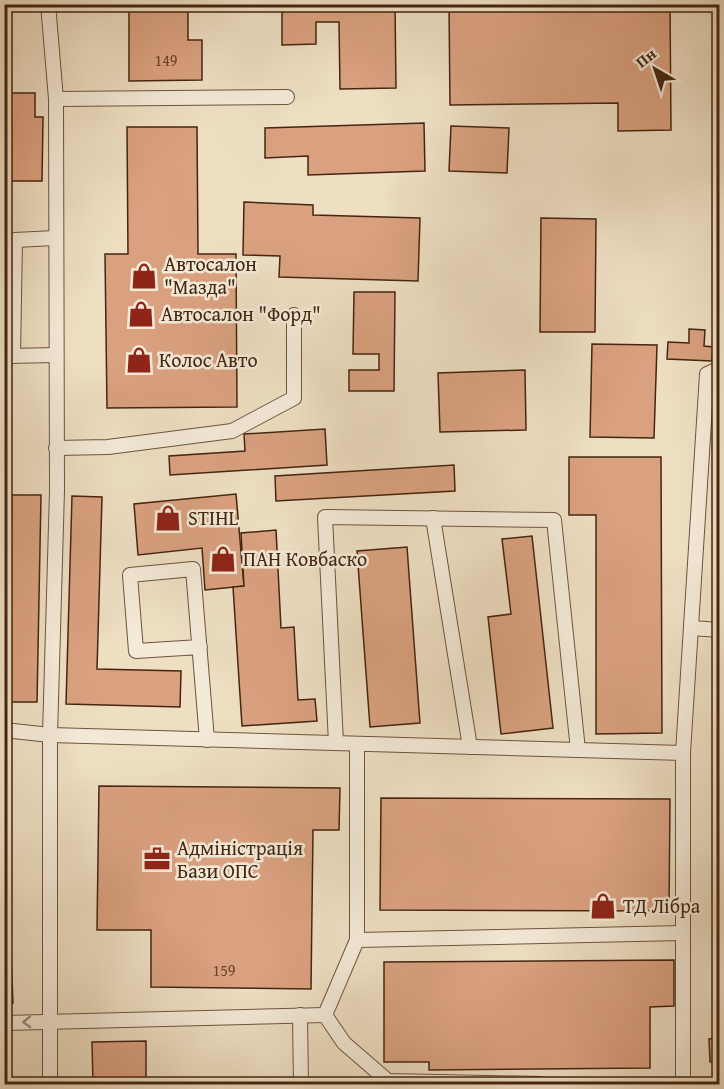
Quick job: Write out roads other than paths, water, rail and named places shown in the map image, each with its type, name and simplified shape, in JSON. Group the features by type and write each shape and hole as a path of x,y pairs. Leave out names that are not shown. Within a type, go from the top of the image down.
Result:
{"lane":[{"path":"48,4 56,99 56,448 50,735 50,1084"},
{"path":"56,99 287,97"},
{"path":"55,238 15,240 9,356 56,355"},
{"path":"56,448 108,447 232,431 294,398 294,315"},
{"path":"683,1084 683,753 707,374 720,368"},
{"path":"336,743 325,517 554,520 578,750"},
{"path":"434,518 470,747"},
{"path":"200,647 136,651 130,575 193,568 200,647 207,740"},
{"path":"691,628 720,630"},
{"path":"4,730 50,735 683,753"},
{"path":"325,1015 357,940 357,744"},
{"path":"357,940 683,933"},
{"path":"300,1015 301,1084"},
{"path":"4,1023 325,1015"},
{"path":"325,1015 344,1043 388,1081 542,1084"}],"place":[{"name":"Автосалон \"Мазда\"","path":"144,276"},
{"name":"Автосалон \"Форд\"","path":"141,314"},
{"name":"Колос Авто","path":"139,360"},
{"name":"STIHL","path":"168,518"},
{"name":"ПАН Ковбаско","path":"223,559"},
{"name":"Адміністрація Бази ОПС","path":"157,859"},
{"name":"ТД Лібра","path":"603,906"}]}
